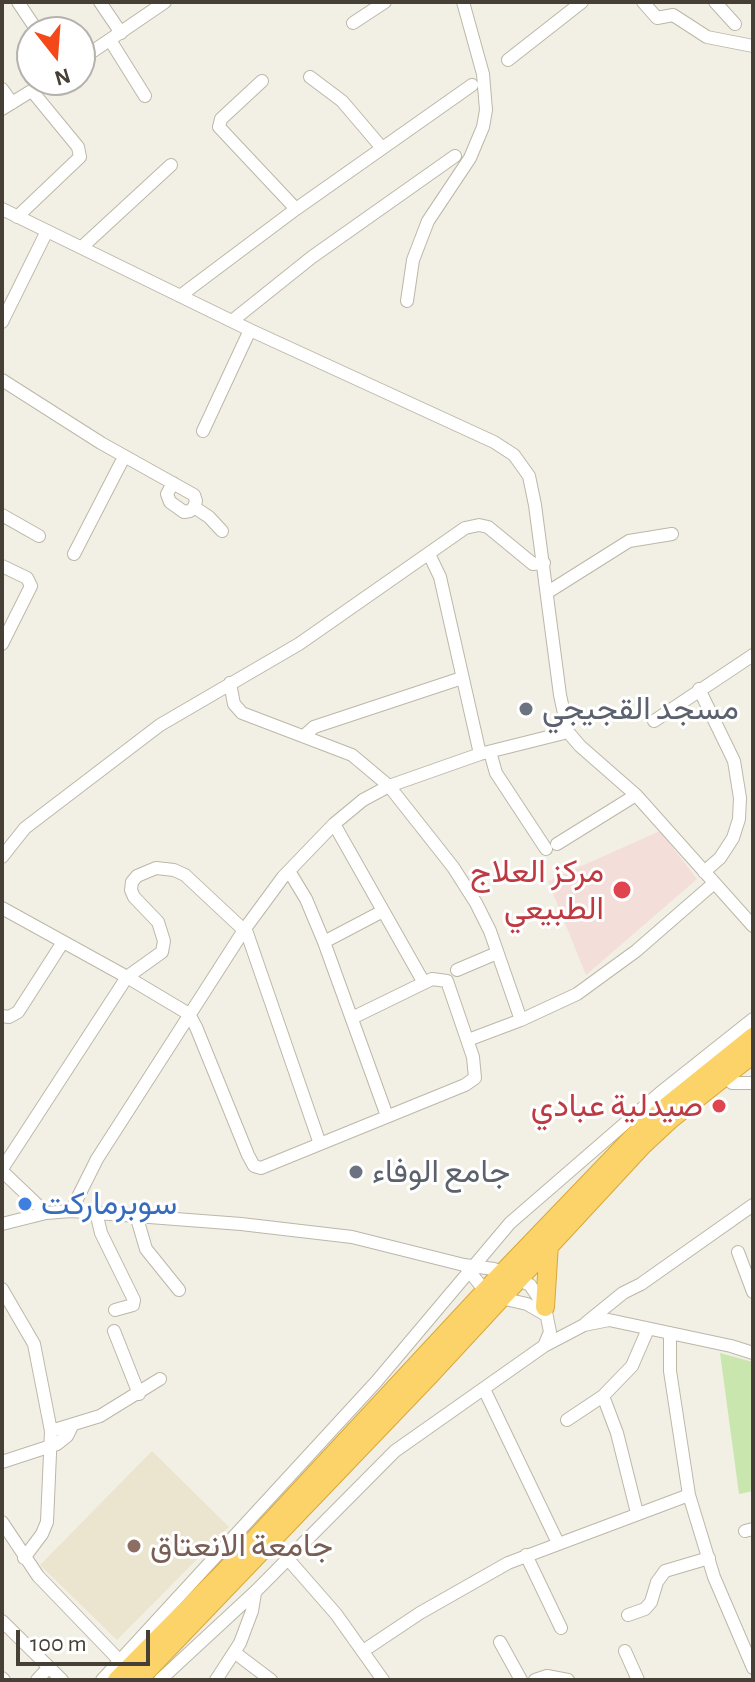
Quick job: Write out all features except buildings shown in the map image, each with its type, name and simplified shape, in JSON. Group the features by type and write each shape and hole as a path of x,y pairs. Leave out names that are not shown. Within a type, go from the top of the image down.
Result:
{"highway":[{"path":"117,1680 492,1295 660,1112 753,1037"},
{"path":"510,1276 549,1244 671,1119 743,1065"},
{"path":"545,1311 549,1244"},
{"path":"138,1680 492,1295"}],"street":[{"path":"100,2 145,96"},
{"path":"96,49 165,2"},
{"path":"353,23 385,2"},
{"path":"407,301 413,260 424,231 437,205 470,158 483,127 486,110 483,74 463,2"},
{"path":"508,60 582,2"},
{"path":"643,2 657,18 673,15 707,37 753,46"},
{"path":"715,2 735,24"},
{"path":"310,77 342,101 382,148"},
{"path":"262,81 221,119 219,127 296,209"},
{"path":"180,296 296,209 472,85"},
{"path":"2,89 7,106"},
{"path":"17,217 80,157 78,147 36,96"},
{"path":"232,321 312,257 455,156"},
{"path":"82,247 171,165"},
{"path":"2,209 250,330 494,442 514,455 529,476 568,732 636,795 753,926"},
{"path":"2,322 47,231"},
{"path":"203,431 250,330"},
{"path":"2,380 124,457 173,483 194,495 196,501 190,511 184,512 170,502 167,494 173,483"},
{"path":"74,554 124,457"},
{"path":"194,507 222,531"},
{"path":"2,515 39,536"},
{"path":"2,857 25,828 160,725 299,644 465,528 488,527 533,564 544,563"},
{"path":"548,592 623,544 672,534"},
{"path":"429,554 440,577 462,678 485,753 496,773 552,846 636,795"},
{"path":"2,566 30,579 31,586 2,644"},
{"path":"654,721 753,655"},
{"path":"304,736 314,727 462,678"},
{"path":"230,683 234,704 242,713 352,755 389,786 469,891 483,917 521,1020"},
{"path":"699,689 734,761 740,798 739,819 728,848 704,872"},
{"path":"71,1211 87,1176 244,930 289,871 334,824 363,800 389,786 485,753 568,732"},
{"path":"334,824 424,983"},
{"path":"46,1213 2,1170 127,977 158,956 164,947 158,922 131,890 133,879 150,869 168,868 185,875 249,937 320,1144"},
{"path":"289,871 306,899 324,942 387,1116"},
{"path":"468,1040 577,994 609,973 713,884"},
{"path":"2,908 189,1014 254,1166 267,1166 465,1085 475,1078 475,1064 447,981 432,979 352,1018"},
{"path":"324,942 383,911"},
{"path":"2,1016 9,1017 18,1012 63,942"},
{"path":"457,970 497,953"},
{"path":"102,1680 376,1382 469,1267 510,1223 610,1135 753,1019"},
{"path":"743,1065 732,1083 753,1083"},
{"path":"160,1680 255,1592 395,1451 544,1346 584,1325 623,1293 641,1284 753,1205"},
{"path":"2,1224 46,1213 71,1211 352,1237 510,1276 533,1289 545,1311 550,1332 544,1346"},
{"path":"96,1212 110,1253 134,1300 133,1305 115,1310"},
{"path":"136,1215 146,1249 179,1290"},
{"path":"738,1252 753,1292"},
{"path":"469,1267 492,1295 545,1311"},
{"path":"2,1289 34,1344 51,1431 47,1522 35,1546 24,1558"},
{"path":"584,1325 609,1320 753,1353"},
{"path":"567,1420 603,1396 632,1366 648,1329"},
{"path":"114,1331 139,1394"},
{"path":"670,1334 672,1385 689,1495 718,1587 753,1668"},
{"path":"51,1431 100,1416 160,1379"},
{"path":"484,1389 558,1543"},
{"path":"603,1396 617,1433 637,1513"},
{"path":"2,1462 52,1446 63,1440 72,1426"},
{"path":"363,1651 462,1587 526,1555 689,1495"},
{"path":"2,1522 24,1558 65,1606 119,1660"},
{"path":"526,1555 561,1628"},
{"path":"287,1558 320,1594 383,1680"},
{"path":"628,1615 645,1609 651,1602 657,1582 665,1571 709,1558"},
{"path":"216,1680 245,1630 255,1592"},
{"path":"2,1621 62,1680"},
{"path":"500,1642 521,1680"},
{"path":"625,1651 638,1680"},
{"path":"234,1652 271,1680"},
{"path":"37,1680 49,1667"},
{"path":"535,1680 547,1676 568,1680"}],"shaded area":[{"path":"660,831 697,879 586,975 548,881"},
{"name":"جامعة الانعتاق","path":"152,1451 229,1527 117,1640 40,1565"}],"green space":[{"path":"720,1353 753,1362 753,1491 739,1494"}],"place":[{"name":"مسجد القجيجي","path":"526,709"},
{"name":"مركز العلاج الطبيعي","path":"622,890"},
{"name":"صيدلية عبادي","path":"719,1106"},
{"name":"جامع الوفاء","path":"356,1172"},
{"name":"سوبرماركت","path":"25,1204"},
{"name":"جامعة الانعتاق","path":"134,1546"}]}
